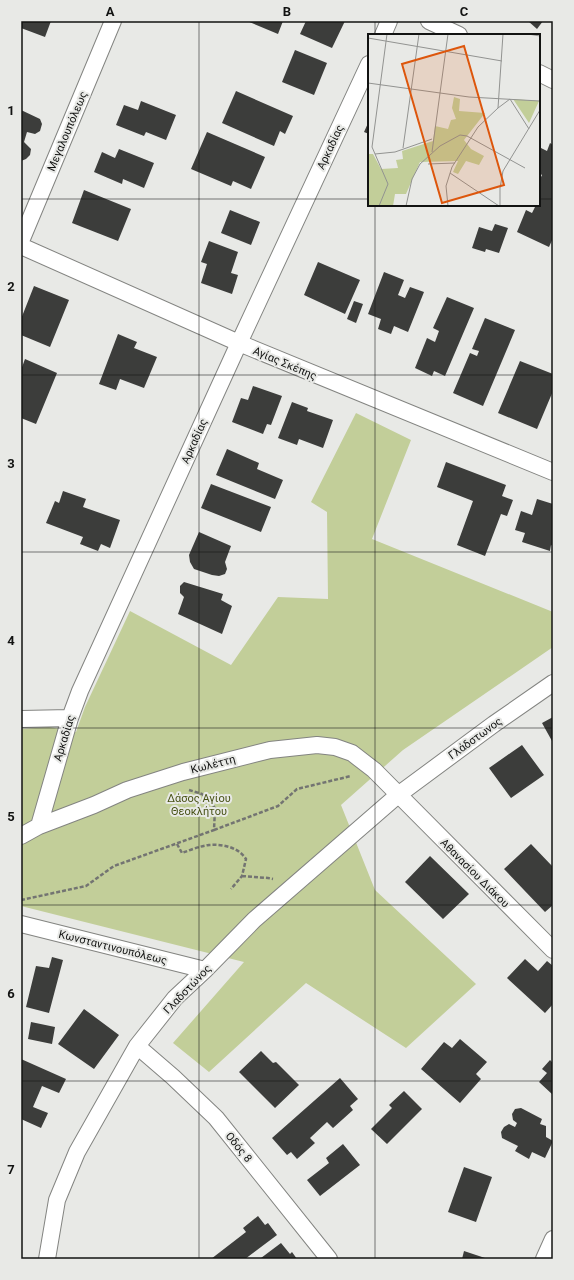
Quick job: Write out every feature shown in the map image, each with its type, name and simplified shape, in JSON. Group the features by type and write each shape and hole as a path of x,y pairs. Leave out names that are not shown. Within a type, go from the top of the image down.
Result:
{"street":[{"name":"Μεγαλουπόλεως","path":"21,241 113,21"},
{"path":"382,34 389,21"},
{"path":"429,21 457,34"},
{"name":"Αρκαδίας","path":"39,826 70,718 90,668 368,66"},
{"path":"540,74 553,80"},
{"name":"Αγίας Σκέπης","path":"21,246 239,343 488,447 553,472"},
{"name":"Γλάδστωνος","path":"398,795 494,724 553,683"},
{"path":"21,719 70,718"},
{"name":"Κωλέττη","path":"21,836 39,826 94,805 127,790 183,772 270,750 317,745 335,747 352,753 374,770 398,795"},
{"name":"Γλαδστώνος","path":"47,1259 57,1200 77,1152 137,1046 175,998 254,920 398,795"},
{"name":"Αθανασίου Διάκου","path":"398,795 553,950"},
{"name":"Κωνσταντινουπόλεως","path":"21,924 205,970"},
{"name":"Οδός 8","path":"137,1046 173,1077 216,1118 329,1259"},
{"path":"544,1259 553,1239"}],"path":[{"path":"21,900 86,886 114,866 278,806 297,789 374,770"},
{"path":"188,789 202,794 215,808 214,830"},
{"path":"177,844 182,853 209,845 232,848 241,852 246,859 242,876 230,889"},
{"path":"242,876 268,878 292,887"}],"green space":[{"name":"Δάσος Αγίου Θεοκλήτου","path":"356,413 411,440 372,539 553,612 553,647 403,750 341,805 375,890 476,984 406,1048 306,983 209,1072 173,1043 244,962 21,906 21,729 49,727 76,732 85,707 130,611 231,665 278,597 328,599 327,512 311,502"}],"building":[{"path":"21,21 51,21 45,37 21,28"},
{"path":"247,21 283,21 278,34"},
{"path":"306,21 345,21 332,48 300,34"},
{"path":"528,21 543,21 537,29"},
{"path":"295,50 327,63 314,95 282,82"},
{"path":"236,91 293,116 285,134 280,131 274,146 222,123"},
{"path":"141,101 176,115 166,140 146,132 144,136 116,125 124,105 138,110"},
{"path":"21,110 40,119 42,124 40,131 35,134 27,132 24,142 31,149 30,155 21,161"},
{"path":"368,123 368,134 364,132"},
{"path":"207,132 265,157 251,189 233,181 231,186 191,169"},
{"path":"550,143 553,145 553,238 549,247 517,232 526,210 532,213 535,207 533,206 540,206 540,179 542,175 540,174 540,150 541,148 547,151"},
{"path":"119,149 154,163 144,188 123,179 122,184 94,172 102,152 115,158"},
{"path":"84,190 131,209 118,241 72,223"},
{"path":"230,210 260,222 251,245 221,233"},
{"path":"495,224 508,228 499,253 486,249 485,252 472,248 479,227 492,231"},
{"path":"209,241 238,252 231,273 238,275 232,294 201,283 207,264 201,262"},
{"path":"318,262 360,280 345,314 304,295"},
{"path":"384,272 404,280 398,295 405,298 410,287 424,292 408,332 394,326 391,334 378,329 381,319 368,314"},
{"path":"34,286 69,300 50,347 21,335 21,319"},
{"path":"447,297 474,308 445,376 434,371 432,376 415,368 427,338 435,342 439,331 433,328"},
{"path":"354,301 363,304 356,323 347,319"},
{"path":"485,318 515,330 483,406 453,393 470,353 477,356 479,351 472,349"},
{"path":"118,334 137,342 134,348 157,357 144,388 120,379 116,390 99,384"},
{"path":"25,359 57,373 36,424 21,418 21,370"},
{"path":"520,361 553,374 553,391 537,429 498,413"},
{"path":"253,386 282,396 271,425 267,424 263,434 232,422 241,398 248,400"},
{"path":"292,402 308,408 307,411 333,420 323,448 299,439 297,445 278,438"},
{"path":"227,449 259,463 257,469 283,480 275,499 216,475"},
{"path":"446,462 506,485 502,496 513,500 507,516 501,514 485,556 457,545 473,501 437,487"},
{"path":"211,484 271,507 261,532 201,508"},
{"path":"63,491 86,499 83,507 120,520 110,548 101,544 98,551 80,544 83,537 46,523 55,501 59,503"},
{"path":"537,499 553,504 553,546 551,545 550,551 522,542 525,533 515,530 521,511 532,515"},
{"path":"199,532 231,546 225,562 227,569 225,574 219,576 212,575 194,569 190,562 189,555"},
{"path":"184,582 223,594 221,600 232,606 222,634 178,614 184,597 180,593 180,586"},
{"path":"553,717 553,741 552,741 542,723"},
{"path":"522,745 544,775 511,798 489,768"},
{"path":"531,844 553,867 553,905 545,912 504,869"},
{"path":"430,856 469,894 443,919 405,882"},
{"path":"52,957 63,960 49,1013 26,1007 36,966 49,968"},
{"path":"525,959 538,971 547,961 553,966 553,1004 545,1013 507,978"},
{"path":"84,1009 119,1035 94,1069 58,1044"},
{"path":"31,1022 55,1027 52,1044 28,1039"},
{"path":"460,1039 487,1062 476,1074 481,1079 460,1103 421,1069 444,1042 452,1048"},
{"path":"261,1051 273,1063 276,1062 299,1085 275,1108 239,1072"},
{"path":"21,1059 66,1079 59,1093 42,1086 33,1107 48,1113 41,1128 21,1119"},
{"path":"550,1060 553,1063 553,1095 539,1082 547,1073 542,1069"},
{"path":"340,1078 358,1099 350,1106 353,1110 333,1128 327,1122 310,1138 315,1143 297,1159 291,1152 287,1155 272,1138"},
{"path":"404,1091 422,1109 387,1144 371,1129 392,1108 389,1105"},
{"path":"521,1108 542,1119 540,1124 546,1126 546,1137 553,1141 545,1158 532,1152 529,1159 515,1151 518,1146 502,1138 501,1132 504,1127 509,1124 515,1127 517,1123 513,1120 512,1114 515,1109"},
{"path":"343,1144 360,1165 320,1196 307,1180 329,1163 326,1158"},
{"path":"464,1167 492,1177 476,1222 448,1212"},
{"path":"258,1216 265,1225 268,1223 277,1235 245,1259 211,1259 246,1232 243,1228"},
{"path":"281,1243 290,1254 292,1252 297,1259 261,1258"},
{"path":"464,1251 488,1259 462,1259"}]}
